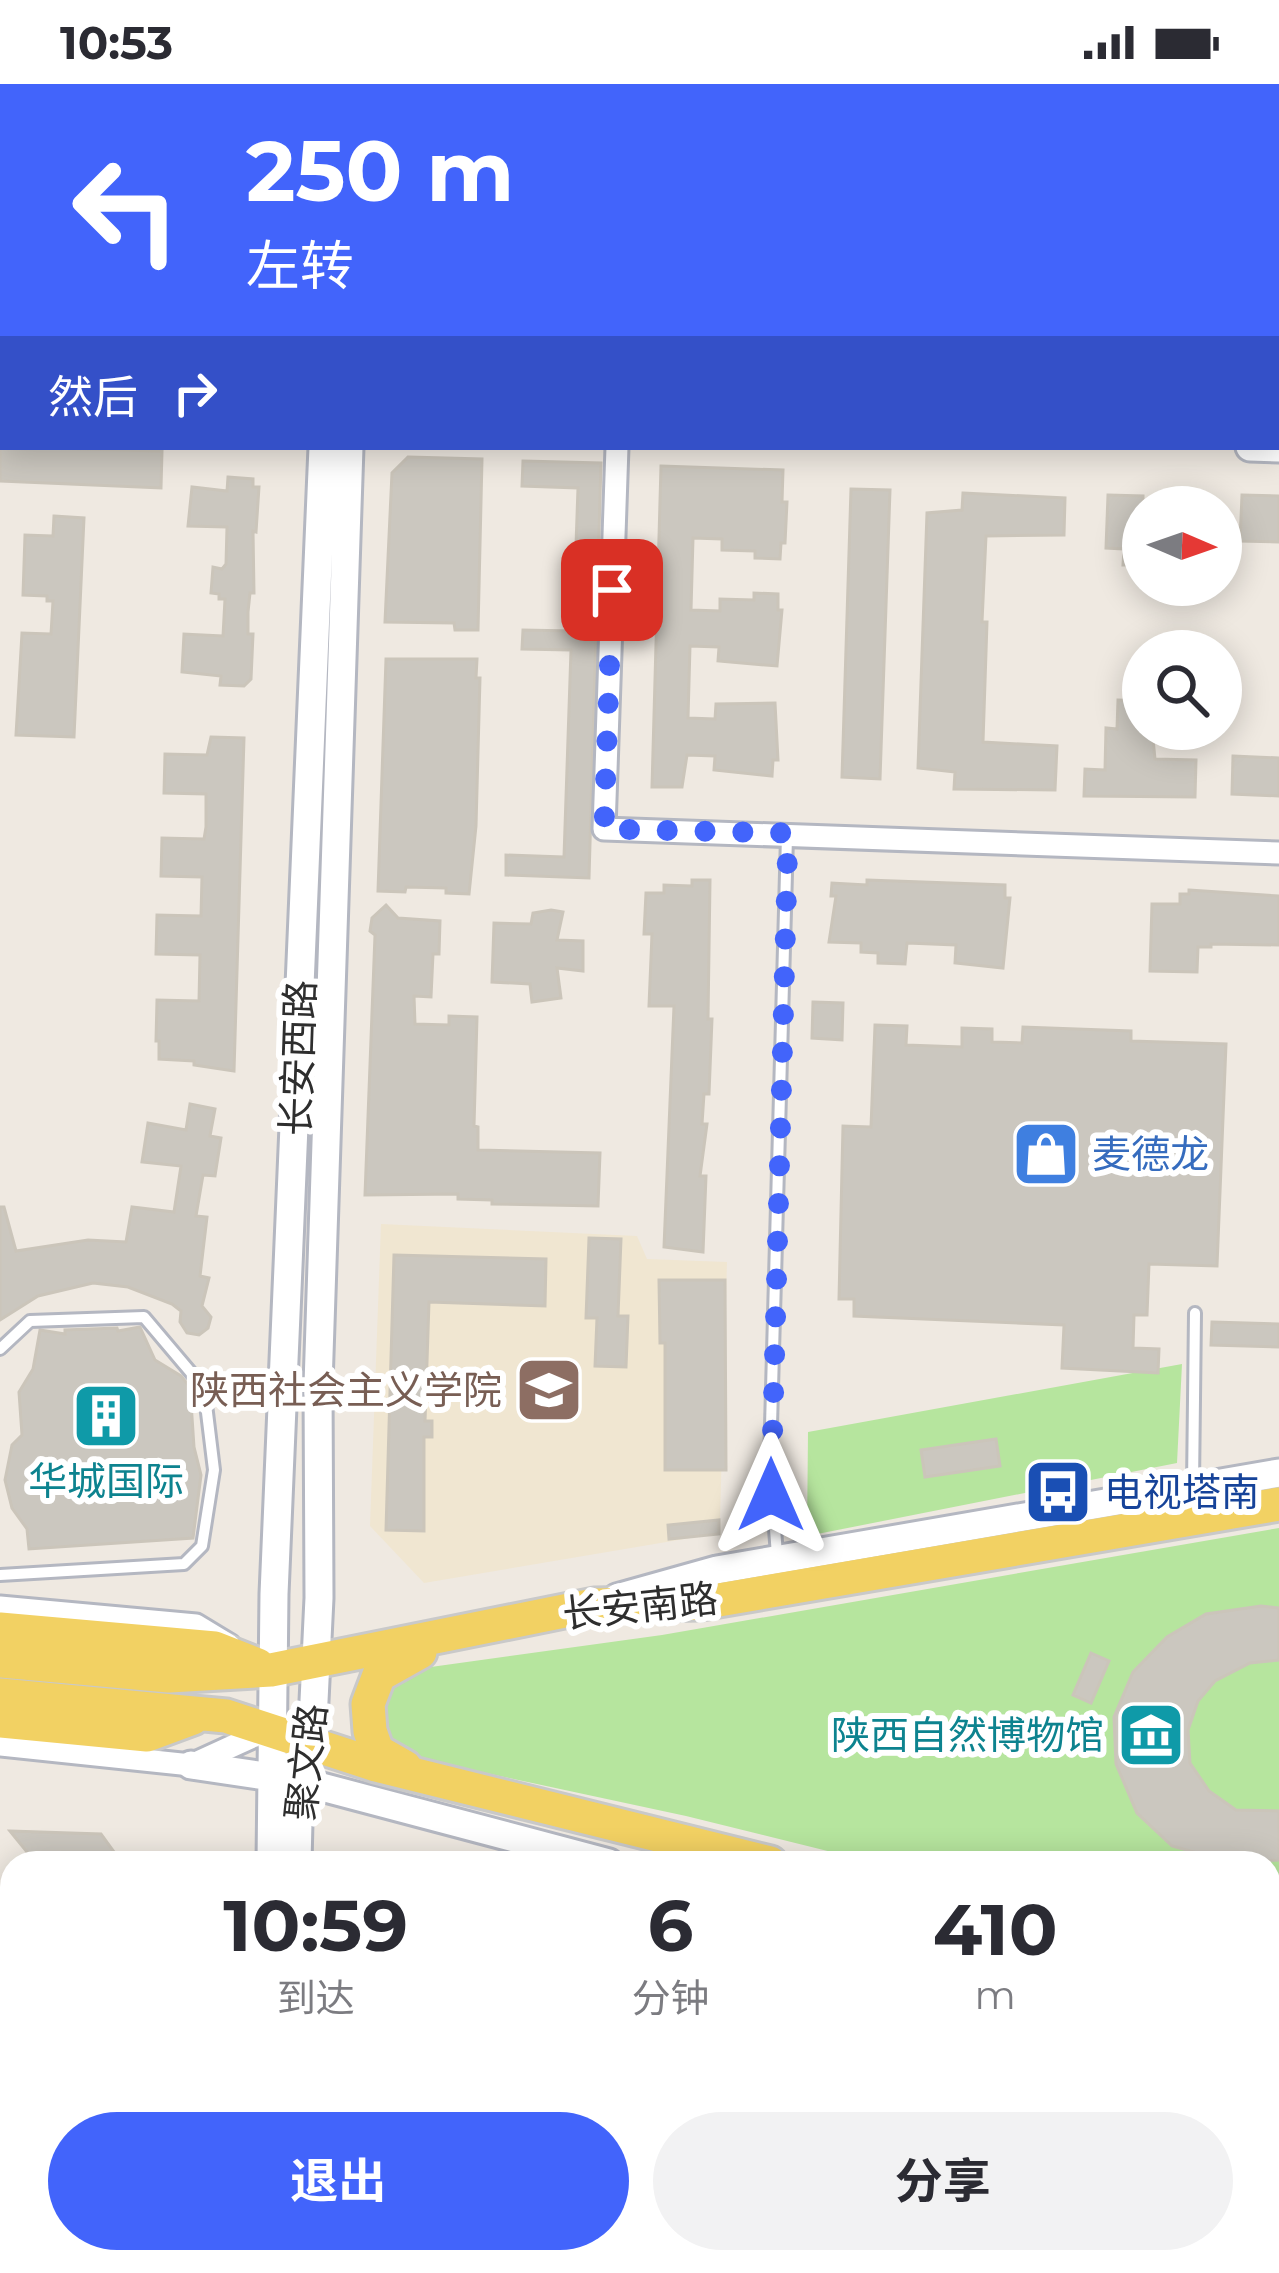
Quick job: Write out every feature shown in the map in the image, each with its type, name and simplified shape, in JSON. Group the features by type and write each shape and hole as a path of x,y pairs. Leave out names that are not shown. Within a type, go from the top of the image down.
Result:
{"main road":[{"name":"长安西路","path":"271,1670 323,450"},
{"name":"长安西路","path":"316,1661 318,1385 350,450"},
{"path":"594,1605 670,1580 1279,1473"},
{"name":"长安南路","path":"0,1661 169,1676 271,1670 594,1605 700,1603 1279,1504"},
{"path":"0,1629 214,1648 271,1670"},
{"path":"427,1778 377,1751 368,1718 371,1693 385,1670 460,1634"},
{"name":"聚文路","path":"273,1851 286,1778 312,1742 316,1661"},
{"name":"聚文路","path":"271,1670 270,1730 286,1778 295,1851"},
{"path":"0,1695 249,1721 376,1765 722,1851"},
{"path":"0,1721 147,1735 205,1714"},
{"path":"190,1765 286,1778 563,1851"},
{"path":"654,1834 675,1851"}],"street":[{"path":"617,450 604,829 1279,853"},
{"path":"0,1607 196,1625 271,1670"},
{"path":"0,1745 190,1765 270,1730"}],"lane":[{"path":"778,1560 770,1463 788,833"},
{"path":"1193,1489 1195,1313"},
{"path":"0,1349 30,1321 144,1317 204,1388 214,1470 202,1546 184,1564 0,1575"},
{"path":"204,1388 284,1383"}],"shaded area":[{"name":"陕西社会主义学院","path":"381,1224 637,1236 647,1259 727,1262 720,1519 696,1537 424,1583 370,1526"}],"green space":[{"path":"1182,1364 1177,1463 807,1536 808,1432"},
{"path":"1279,1528 1279,1851 827,1851 411,1757 378,1738 389,1678 402,1671 662,1635"}],"building":[{"path":"0,450 162,451 161,488 0,481"},
{"path":"408,457 482,459 478,630 455,630 454,623 385,622 392,473"},
{"path":"523,461 601,463 589,878 506,875 506,855 564,857 571,650 522,649 523,630 573,631 578,488 522,486"},
{"path":"661,466 783,470 782,502 787,502 780,559 755,558 755,551 722,550 722,539 693,538 691,610 720,611 720,599 754,600 754,593 778,594 778,610 782,610 777,666 718,661 719,647 690,646 688,718 715,719 716,704 775,703 778,760 773,760 772,776 714,770 715,756 687,755 682,787 652,787"},
{"path":"228,477 253,479 253,487 259,487 253,531 254,593 250,593 248,612 248,634 253,634 251,679 244,686 220,685 221,676 182,672 184,634 223,636 225,599 211,593 213,567 222,569 226,564 227,527 188,526 192,487 227,491"},
{"path":"851,489 890,490 880,779 842,777"},
{"path":"963,493 1065,498 1064,535 986,536 982,622 987,622 983,742 1057,746 1055,790 954,789 955,772 918,768 927,513 962,510"},
{"path":"1108,495 1122,495 1122,549 1106,548"},
{"path":"1242,495 1279,496 1279,542 1242,541"},
{"path":"54,516 84,518 74,737 16,735 22,633 51,634 53,601 47,601 47,596 23,595 25,535 53,536"},
{"path":"386,659 477,659 476,826 469,894 446,893 446,888 378,891"},
{"path":"1118,700 1122,700 1122,750 1154,750 1155,759 1196,760 1195,797 1084,796 1085,769 1105,770 1106,728 1117,729"},
{"path":"211,737 244,738 234,1071 159,1059 156,1041 157,1000 199,1001 200,955 156,954 157,915 201,916 202,877 161,876 162,838 204,839 206,827 206,794 164,793 165,754 207,755"},
{"path":"1233,756 1279,758 1279,796 1232,794"},
{"path":"692,880 710,880 708,1019 712,1019 709,1094 704,1094 702,1124 707,1124 700,1176 706,1176 703,1252 664,1247 674,1006 649,1006 652,934 644,934 646,893 664,893 664,885 692,886"},
{"path":"867,880 1005,885 1005,898 1010,898 1003,968 955,963 956,945 907,943 905,964 878,963 878,953 861,952 861,943 829,942 836,896 831,896 832,883 867,885"},
{"path":"1189,890 1279,896 1279,945 1211,944 1198,947 1197,972 1150,971 1152,904 1180,904 1180,894 1189,894"},
{"path":"386,905 398,918 440,921 431,997 414,996 415,1024 449,1025 449,1016 477,1017 474,1126 478,1127 478,1150 600,1153 598,1206 492,1204 492,1200 458,1199 458,1194 365,1195 375,935 370,931 372,918"},
{"path":"563,912 557,940 583,941 583,971 557,968 561,998 532,1002 530,984 492,982 494,923 531,924 533,913"},
{"path":"813,1002 843,1003 842,1040 812,1038"},
{"name":"麦德龙","path":"875,1025 907,1026 906,1045 962,1047 962,1028 992,1029 992,1042 1022,1043 1023,1027 1131,1031 1131,1041 1226,1044 1217,1266 1149,1264 1147,1315 1134,1315 1133,1348 1159,1349 1158,1373 1062,1368 1064,1325 854,1316 854,1299 839,1299 843,1126 871,1127"},
{"path":"190,1104 215,1109 210,1136 221,1138 215,1176 203,1175 196,1216 207,1217 200,1276 209,1278 202,1306 211,1317 208,1328 199,1335 187,1333 180,1322 181,1311 172,1304 128,1287 93,1283 38,1296 0,1320 0,1207 4,1207 16,1251 88,1240 126,1242 132,1207 174,1212 181,1166 142,1162 148,1123 186,1130"},
{"path":"589,1238 621,1239 618,1316 628,1316 626,1367 595,1366 597,1318 586,1318"},
{"path":"394,1255 546,1259 545,1306 429,1302 425,1421 432,1421 432,1437 424,1437 424,1531 386,1530"},
{"path":"659,1280 725,1280 726,1470 665,1470 665,1343 660,1343"},
{"path":"1212,1322 1279,1324 1279,1347 1211,1345"},
{"name":"华城国际","path":"140,1327 155,1360 190,1387 201,1475 193,1538 29,1549 27,1529 12,1508 5,1480 12,1445 22,1435 19,1392 33,1369 40,1330 65,1334 65,1330"},
{"path":"996,1439 1000,1466 925,1477 921,1450"},
{"path":"719,1520 719,1534 669,1539 668,1525"},
{"name":"陕西自然博物馆","path":"1279,1608 1279,1660 1250,1663 1215,1681 1198,1701 1188,1730 1190,1763 1209,1791 1236,1810 1279,1811 1279,1851 1190,1851 1172,1846 1137,1813 1116,1764 1114,1717 1133,1672 1167,1637 1206,1614"},
{"path":"1091,1653 1109,1661 1091,1703 1073,1695"},
{"path":"10,1831 101,1834 113,1851 26,1851"}],"place":[{"name":"麦德龙","path":"1046,1154"},
{"name":"陕西社会主义学院","path":"549,1390"},
{"name":"华城国际","path":"106,1416"},
{"name":"电视塔南","path":"1058,1492"},
{"name":"陕西自然博物馆","path":"1151,1735"}],"route":[{"path":"612,590 604,829 788,833 771,1495"}]}
